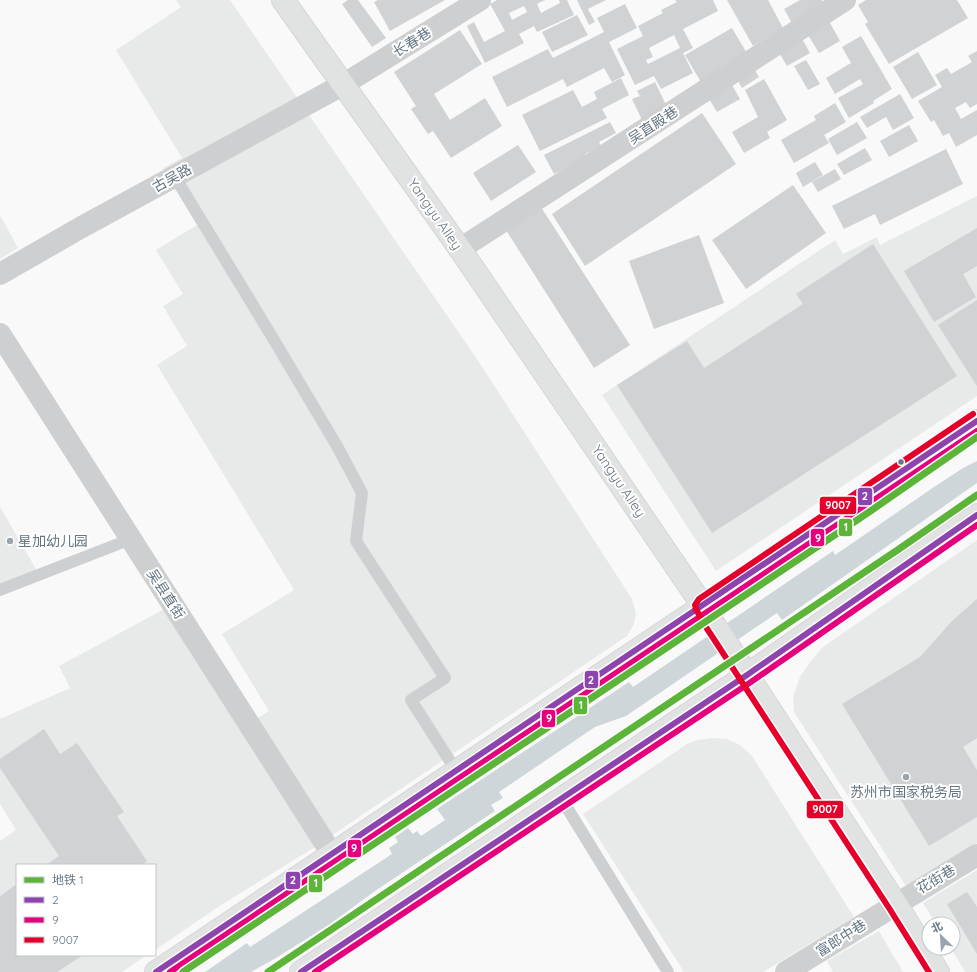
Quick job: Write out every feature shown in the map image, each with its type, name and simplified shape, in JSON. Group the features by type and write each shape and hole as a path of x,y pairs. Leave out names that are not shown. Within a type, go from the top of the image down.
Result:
{"main road":[{"name":"Yangyu Alley","path":"283,0 460,249 707,613 896,904 938,972"},
{"path":"156,972 457,772 707,613 977,421"},
{"path":"301,972 561,798 742,667 977,515"}],"street":[{"name":"长春巷","path":"344,84 480,0"},
{"name":"吴直殿巷","path":"460,249 845,0"},
{"name":"古吴路","path":"0,274 80,228 344,84"},
{"name":"吴县直街","path":"0,334 332,854"},
{"name":"花街巷","path":"896,904 977,855"},
{"name":"富郎中巷","path":"786,972 896,904"}],"lane":[{"path":"175,177 337,446 362,493 356,541 445,678 411,700 457,772"},
{"path":"0,590 131,539"},
{"path":"561,798 668,972"}],"shaded area":[{"path":"176,0 230,0 479,362 632,599 636,613 634,624 627,636 328,838 256,719 269,711 222,634 294,590 157,365 187,346 163,306 183,294 156,250 197,225 163,168 182,158 116,50 181,7"},
{"path":"977,196 977,396 716,571 602,395 835,240 843,254 877,237 880,245"},
{"path":"0,215 18,248 0,259"},
{"path":"977,461 977,483 782,620 777,613 626,716 595,727 499,792 503,798 491,805 495,811 375,891 330,924 251,972 205,972 247,943 250,947 392,854 389,848 398,842 395,837 408,828 413,834 417,831 421,836 445,820 437,809 629,682 633,687 833,551 835,555 934,487 963,468"},
{"name":"星加幼儿园","path":"0,507 40,576 0,594"},
{"name":"苏州市国家税务局","path":"977,540 977,843 906,886 794,712 793,697 800,677 823,647"},
{"path":"164,609 315,847 221,905 156,949 156,864 16,864 16,956 146,956 122,972 0,972 0,841 16,830 0,804 0,719 70,688 59,666"},
{"path":"712,738 727,739 740,745 752,756 854,917 763,972 684,972 583,814 687,744 697,740"},
{"path":"977,870 977,972 965,972 956,956 961,956 961,916 931,916 923,903"},
{"path":"879,931 903,972 833,972 827,961"}],"building":[{"path":"348,0 358,0 386,38 372,47 342,4"},
{"path":"378,0 445,0 390,31 374,2"},
{"path":"497,0 545,0 537,4 541,13 560,3 559,0 567,0 574,15 537,32 534,26 519,34 524,43 485,63 467,26 474,22 484,42 505,31 490,4","holes":["524,6 527,12 512,20 509,13"]},
{"path":"577,0 606,0 588,9 595,22 589,25"},
{"path":"675,0 713,0 718,11 683,29 693,48 683,53 693,73 661,89 654,76 635,85 617,49 643,36 638,26 663,13 661,10 677,2","holes":["674,35 680,48 648,64 646,60 653,57 649,48"]},
{"path":"727,0 768,0 783,28 753,46"},
{"path":"800,0 822,0 825,7 793,25 784,9"},
{"path":"866,0 957,0 968,18 889,64 865,24 868,22 858,5"},
{"path":"625,4 637,28 609,42 625,75 612,82 604,68 567,87 563,79 507,107 492,77 548,49 553,58 604,32 597,18"},
{"path":"577,15 588,35 552,52 542,32"},
{"path":"829,21 840,41 819,53 807,33"},
{"path":"732,28 748,55 701,82 685,55"},
{"path":"460,30 482,64 434,94 450,120 485,98 502,126 451,158 433,131 428,134 411,109 416,106 394,72"},
{"path":"800,35 810,53 787,66 777,49"},
{"path":"861,36 892,89 873,101 874,103 849,118 838,98 863,84 860,79 835,94 826,78 851,63 842,47"},
{"path":"977,51 977,104 970,108 966,102 955,108 961,119 977,110 977,135 956,147 949,133 943,136 934,120 931,122 918,101 942,87 935,75 947,68 951,74 972,62 968,56"},
{"path":"918,52 937,85 912,99 893,67"},
{"path":"806,60 820,84 808,90 794,66"},
{"path":"751,64 759,77 742,88 734,74"},
{"path":"621,78 629,95 602,109 607,118 540,151 522,115 573,90 582,107 597,99 594,92"},
{"path":"764,79 787,120 767,132 770,138 744,153 732,132 758,117 745,90"},
{"path":"655,82 667,107 642,120 632,99 640,96 637,91"},
{"path":"732,85 740,99 717,112 709,99"},
{"path":"900,94 914,118 893,130 886,117 867,128 860,117"},
{"path":"835,103 846,122 824,135 829,143 794,163 781,140 816,120 814,116"},
{"path":"702,113 736,164 585,266 552,214"},
{"path":"610,122 616,133 599,142 601,146 585,154 587,158 554,174 544,155"},
{"path":"857,122 867,138 837,155 828,139"},
{"path":"909,125 918,141 889,157 880,141"},
{"path":"518,145 536,172 491,201 473,173"},
{"path":"865,148 872,160 844,175 837,164"},
{"path":"946,149 963,184 880,225 875,214 844,229 832,206"},
{"path":"815,162 823,175 803,187 796,173"},
{"path":"835,169 841,179 818,192 812,182"},
{"path":"793,185 826,233 746,289 712,240"},
{"path":"539,204 630,345 594,368 504,227"},
{"path":"977,228 977,266 963,274 976,297 934,322 904,271"},
{"path":"699,235 724,303 654,329 629,261"},
{"path":"873,244 957,376 712,533 617,385 687,341 704,368 803,304 796,294"},
{"path":"977,300 977,386 938,325"},
{"path":"977,599 977,738 963,747 977,770 977,817 929,846 842,704 920,657 952,621"},
{"path":"44,729 60,754 77,743 124,812 117,816 147,861 143,864 47,864 59,856 0,768 0,759"},
{"path":"16,885 16,956 81,956 57,972 0,972 0,896"},
{"path":"967,892 977,907 977,954 961,927 961,916 954,916 947,904"}],"metro line":[{"name":"1","path":"183,972 872,510 977,437"},
{"name":"1","path":"268,972 899,549 977,495"}],"transit line":[{"name":"9007","path":"929,972 704,624 695,605 699,599 973,414"},
{"name":"2","path":"156,972 977,421"},
{"name":"9","path":"170,972 977,431"},
{"name":"2","path":"301,972 747,675 977,515"},
{"name":"9","path":"315,972 751,682 977,525"}],"place":[{"name":"星加幼儿园","path":"10,541"},
{"name":"苏州市国家税务局","path":"906,777"}]}
